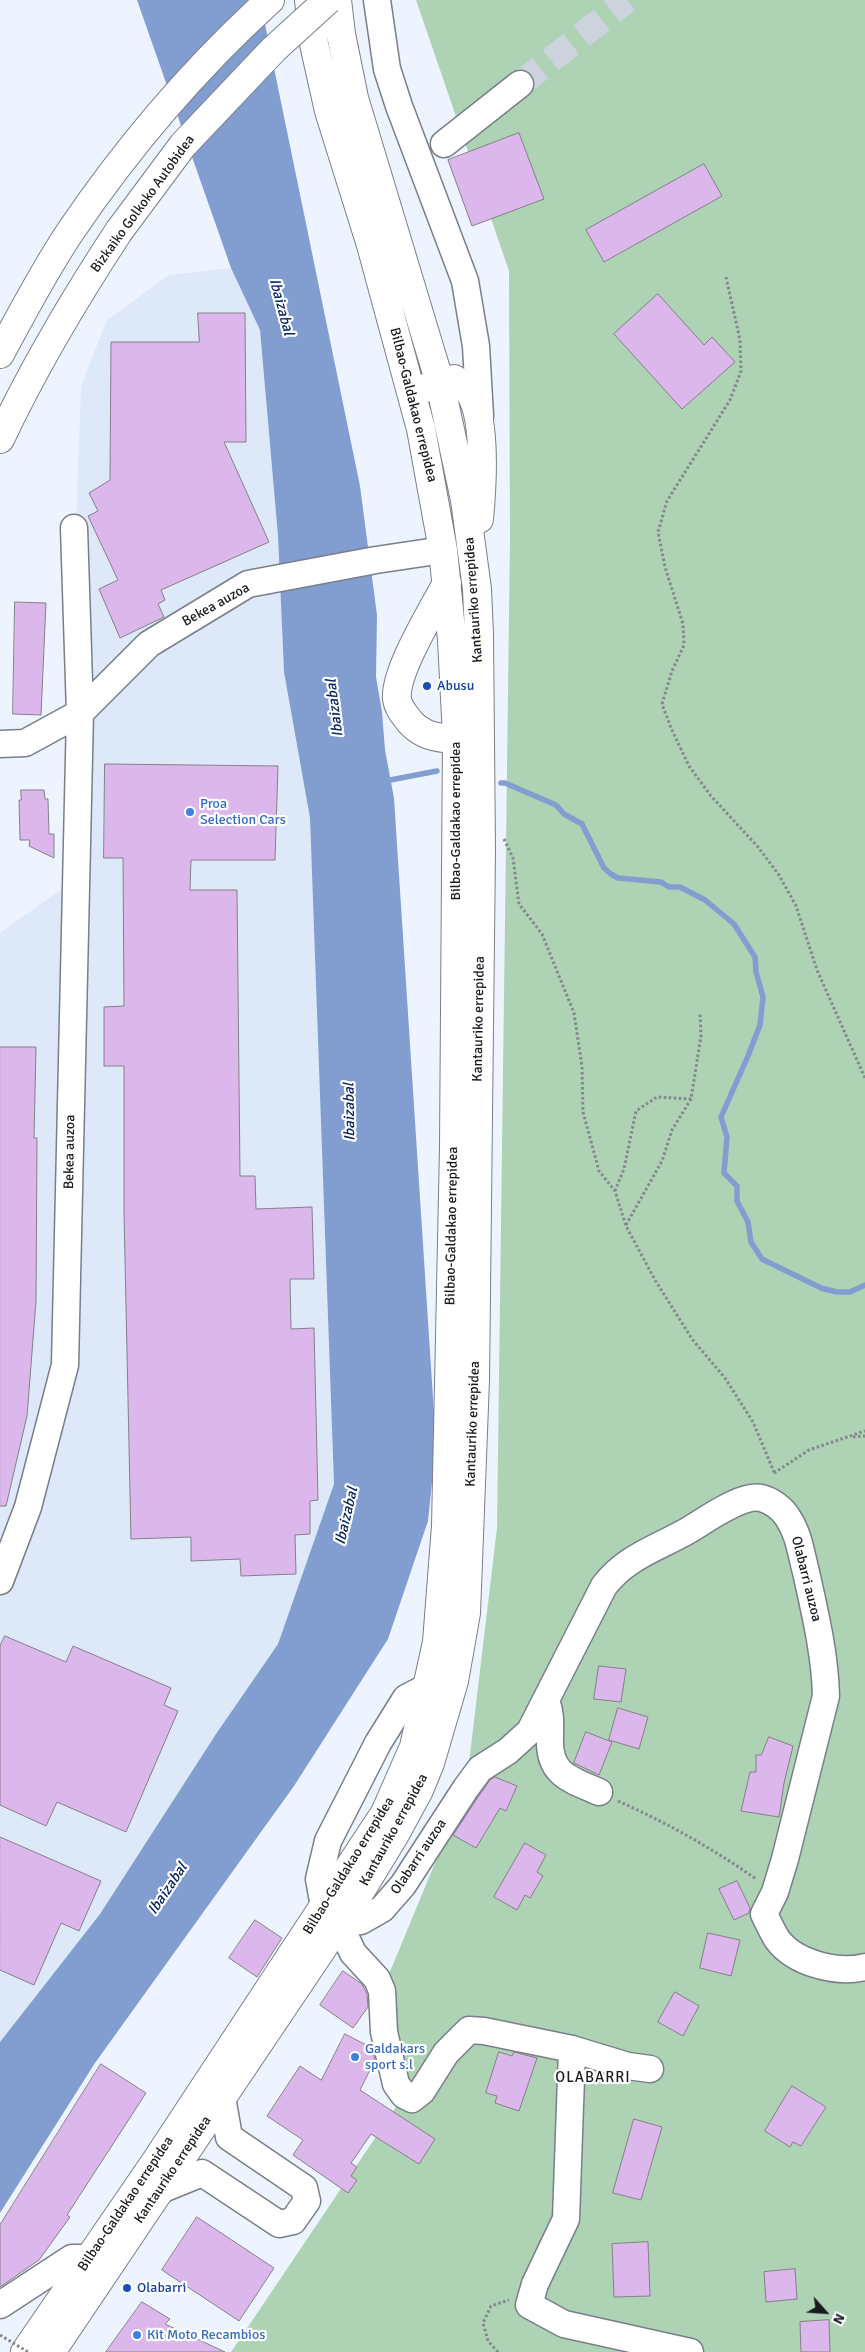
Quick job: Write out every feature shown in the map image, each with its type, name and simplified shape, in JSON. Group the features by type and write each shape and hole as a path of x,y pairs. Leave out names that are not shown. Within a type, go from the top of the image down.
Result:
{"highway":[{"path":"0,354 41,278 70,232 111,176 156,119 225,43 270,0"},
{"name":"Bilbao-Galdakao errepidea","path":"43,2351 89,2258 332,1915 385,1813 414,1747 429,1686 437,1642 446,1526 454,1147 468,736 452,640 443,550 421,429 371,246 329,110 314,44 309,0"},
{"name":"Bizkaiko Golkoko Autobidea","path":"0,439 21,395 74,300 119,231 183,145 268,56 328,0"},
{"name":"Bilbao-Galdakao errepidea","path":"337,0 341,34 354,98 447,381"},
{"path":"412,392 447,381 468,389 474,401 480,427 481,494 474,568"},
{"name":"Kantauriko errepidea","path":"43,2351 158,2191 222,2097 332,1915 394,1836 419,1790 430,1763 454,1681 466,1613 475,1380 481,860 468,736 480,634 474,568 447,381"},
{"path":"447,583 410,654 399,680 397,699 403,713 415,728 428,734 445,738 468,736"}],"street":[{"path":"377,0 387,69 408,134 452,242 465,281 476,346 480,427"},
{"path":"444,144 520,84"},
{"path":"447,381 470,361 476,346"},
{"name":"Bekea auzoa","path":"0,1581 28,1507 66,1365 80,713 74,528"},
{"name":"Bekea auzoa","path":"0,744 25,743 80,713 149,644 248,584 376,560 443,550"},
{"name":"Olabarri auzoa","path":"332,1915 361,1922 382,1910 403,1885 480,1769 508,1752 530,1731 547,1703 604,1586 614,1573 632,1559 671,1541 741,1500 760,1498 775,1504 788,1517 797,1537 817,1619 826,1669 826,1696 775,1892 764,1914 777,1939 792,1954 845,1970 865,1967"},
{"path":"429,1686 406,1698 378,1743 328,1841 319,1879 332,1915 354,1953 377,1979 382,1991 384,2032 396,2084 404,2095 412,2099 422,2091 446,2053 469,2030 484,2031 572,2049 628,2066 650,2069"},
{"path":"547,1703 551,1714 549,1751 554,1767 567,1778 599,1792"},
{"path":"572,2049 566,2219 535,2284 529,2305 564,2324 690,2352"},
{"path":"158,2191 202,2173 279,2224 293,2221 307,2201 304,2188 229,2137 222,2097"},
{"path":"0,2304 72,2258 89,2258"}],"path":[{"path":"726,277 740,340 741,371 730,400 667,501 658,532 665,567 683,624 684,644 672,671 662,704 689,766 711,796 758,847 784,882 796,906 818,970 865,1078"},
{"path":"503,836 512,858 519,904 542,934 556,964 574,1012 582,1067 583,1112 599,1171 615,1191 626,1226 655,1280 692,1339 725,1378 753,1422 774,1472"},
{"path":"626,1226 662,1161 672,1130 690,1099 701,1036 700,1014"},
{"path":"615,1191 624,1169 636,1111 657,1097 690,1099"},
{"path":"760,1498 774,1472 809,1450 865,1432"},
{"path":"849,1437 865,1436"},
{"path":"599,1792 716,1850 775,1892"},
{"path":"498,2352 488,2341 483,2323 491,2306 506,2300 529,2305"},
{"path":"0,2335 43,2351"}],"shaded area":[{"path":"231,268 260,330 278,536 284,672 310,818 334,1484 278,1644 216,1734 100,1914 0,2042 0,933 63,888 81,386 107,320 169,275"}],"green space":[{"path":"416,0 865,0 865,2352 231,2352 404,2095 382,1991 466,1788 497,1528 510,540 509,271"}],"water":[{"name":"Ibaizabal","path":"137,0 260,0 360,486 377,615 376,677 382,712 385,750 394,798 436,1444 428,1521 388,1639 294,1786 95,2063 0,2213 0,2042 100,1914 216,1734 278,1644 334,1484 310,818 284,672 278,536 260,330 231,268"}],"building":[{"path":"519,133 544,199 472,226 448,160"},
{"path":"704,164 722,196 604,262 586,230"},
{"path":"658,294 704,345 712,337 735,362 682,409 614,334"},
{"path":"198,313 245,313 246,442 224,442 269,542 161,590 165,600 158,604 164,617 120,638 99,589 118,580 88,516 98,511 89,493 110,480 111,342 199,342"},
{"path":"15,602 46,603 41,715 13,714"},
{"path":"105,764 278,766 275,860 191,860 190,890 237,890 240,1176 255,1176 256,1209 312,1207 314,1279 290,1279 291,1329 314,1328 318,1500 310,1501 310,1534 295,1535 296,1574 241,1576 240,1559 191,1561 191,1537 131,1539 124,1212 124,1066 104,1066 104,1007 124,1006 123,858 104,858"},
{"path":"21,790 44,790 45,799 48,799 49,834 54,834 54,858 29,846 30,840 20,840 19,800 21,800"},
{"path":"0,1047 36,1047 34,1138 37,1138 36,1301 27,1416 6,1506 0,1506"},
{"path":"5,1636 66,1662 73,1646 171,1688 164,1705 178,1711 126,1832 57,1802 46,1826 0,1805 0,1646"},
{"path":"599,1666 626,1669 621,1702 594,1699"},
{"path":"618,1708 648,1717 639,1749 609,1740"},
{"path":"586,1732 612,1742 599,1775 574,1763"},
{"path":"769,1737 793,1746 784,1783 779,1817 741,1811 750,1772 756,1772 756,1755 761,1755"},
{"path":"495,1777 517,1786 506,1811 500,1808 476,1848 453,1835 490,1780"},
{"path":"0,1837 101,1881 79,1931 61,1923 34,1985 0,1970"},
{"path":"525,1843 546,1855 537,1872 543,1876 530,1898 525,1895 517,1910 494,1897"},
{"path":"737,1881 750,1908 749,1913 734,1920 719,1889"},
{"path":"255,1920 282,1938 257,1977 229,1958"},
{"path":"708,1933 740,1940 731,1976 700,1968"},
{"path":"343,1971 362,1984 367,1994 368,2007 353,2028 320,2005"},
{"path":"675,1992 699,2006 683,2036 658,2022"},
{"path":"345,2034 372,2048 375,2060 360,2090 435,2139 419,2164 371,2134 351,2163 357,2167 351,2176 357,2180 348,2193 293,2155 303,2140 267,2116 300,2066 321,2080"},
{"path":"499,2052 512,2056 514,2052 537,2058 519,2111 495,2103 497,2096 486,2093"},
{"path":"101,2064 146,2093 67,2215 70,2217 39,2260 0,2287 0,2225"},
{"path":"792,2086 826,2107 801,2146 793,2142 790,2147 765,2131"},
{"path":"634,2119 662,2127 641,2200 613,2193"},
{"path":"197,2217 274,2268 239,2321 162,2270"},
{"path":"648,2242 650,2296 614,2297 612,2244"},
{"path":"795,2269 797,2299 766,2302 764,2272"},
{"path":"142,2302 170,2319 165,2324 225,2352 106,2352"},
{"path":"829,2320 830,2352 801,2352 800,2322"}],"waterway":[{"path":"385,781 437,771"},
{"path":"501,783 556,805 564,814 582,824 604,868 611,874 618,878 661,882 669,887 680,887 705,900 734,924 755,957 756,972 763,997 760,1025 721,1117 727,1137 724,1173 737,1186 737,1201 748,1222 751,1242 762,1259 821,1288 837,1292 850,1292 865,1285"}],"tunnel":[{"path":"520,84 627,0"}],"place":[{"name":"Abusu","path":"427,686"},
{"name":"Proa Selection Cars","path":"190,812"},
{"name":"Galdakars sport s.l","path":"355,2057"},
{"name":"Olabarri","path":"127,2288"},
{"name":"Kit Moto Recambios","path":"137,2335"}],"district":[{"name":"OLABARRI","path":"593,2078"}]}
